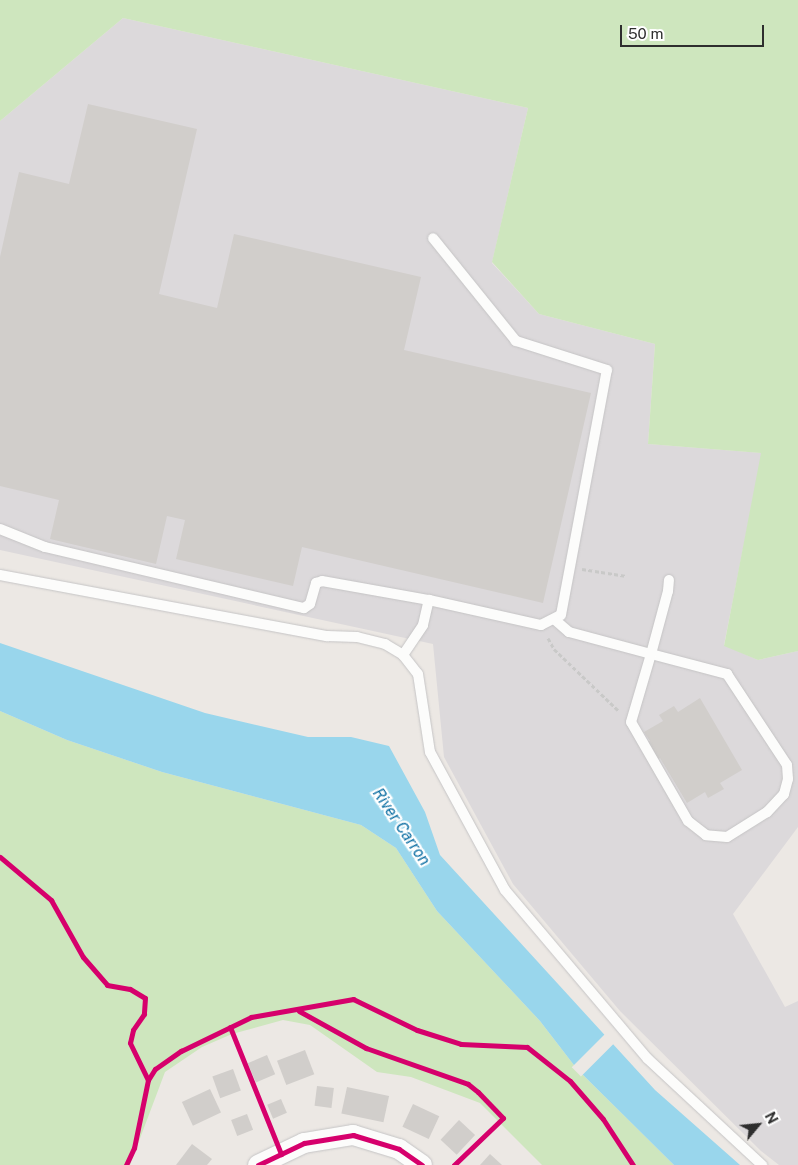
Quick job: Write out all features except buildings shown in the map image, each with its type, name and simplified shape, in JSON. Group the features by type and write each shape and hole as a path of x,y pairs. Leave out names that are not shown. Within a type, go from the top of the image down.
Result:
{"street":[{"path":"258,1165 304,1143 353,1135 399,1149 422,1165"}],"lane":[{"path":"0,528 45,546 304,608 310,604 316,583 322,580 429,600 542,625 561,615 607,370 516,341 432,238"},
{"path":"0,575 327,636 357,637 385,644 403,655 418,674 430,752 505,890 648,1059 762,1165"},
{"path":"554,619 568,632 651,654 727,674 787,765 784,794 767,812 727,837 706,835 688,821 631,722 651,654 669,580"},
{"path":"403,655 423,625 429,600"}],"path":[{"path":"570,567 626,576"},
{"path":"542,625 554,649 631,722"}],"shaded area":[{"path":"123,18 528,108 492,263 539,314 655,344 648,444 762,453 724,645 758,660 798,651 798,827 733,914 785,1007 798,1001 798,1165 779,1165 761,1151 620,1011 513,884 444,757 433,644 0,550 0,121"}],"green space":[{"path":"0,0 798,0 798,651 758,660 724,646 761,453 648,444 655,344 539,314 492,262 528,108 123,18 0,121"},
{"path":"0,711 67,740 162,772 361,825 396,848 437,911 540,1021 577,1069 674,1165 542,1165 480,1103 411,1077 377,1072 310,1025 283,1020 232,1034 202,1047 165,1072 130,1165 0,1165"}],"water":[{"name":"River Carron","path":"0,643 205,713 308,737 351,737 389,746 425,812 440,855 655,1090 740,1165 674,1165 577,1069 540,1021 437,911 396,848 361,825 162,772 67,740 0,711"}],"pier":[{"path":"605,1034 614,1043 581,1076 572,1067"}],"cycle path":[{"path":"0,857 51,900 83,957 107,985 130,989 145,998 144,1014 133,1030 130,1043 148,1080"},
{"path":"126,1165 134,1148 148,1080 155,1069 181,1051 251,1017 353,999 417,1030 461,1044 527,1047 570,1081 603,1119 633,1165"},
{"path":"299,1011 366,1048 468,1084 478,1092 503,1118 454,1165"},
{"path":"230,1027 281,1154"},
{"path":"258,1165 304,1143 353,1135 399,1149 422,1165"}]}
